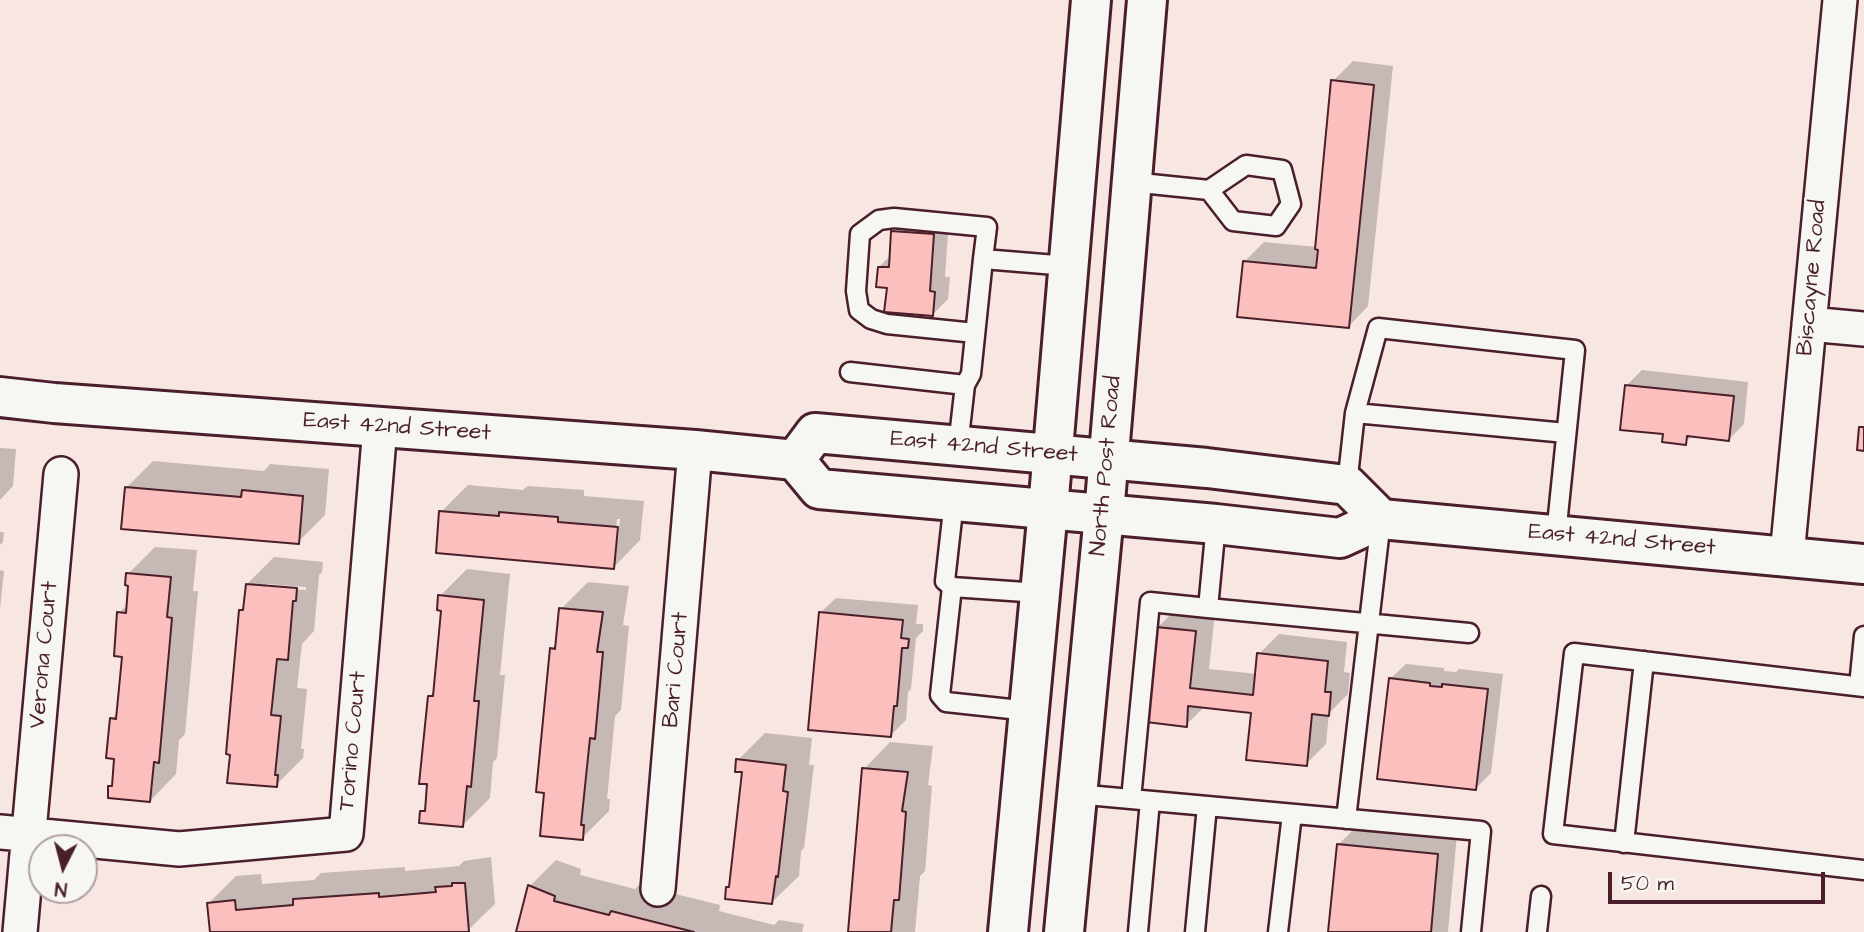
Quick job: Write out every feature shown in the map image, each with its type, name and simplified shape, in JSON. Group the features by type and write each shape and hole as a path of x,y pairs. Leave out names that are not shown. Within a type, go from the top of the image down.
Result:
{"street":[{"path":"1009,932 1091,0"},
{"name":"North Post Road","path":"1063,932 1104,514 1147,0"},
{"name":"Biscayne Road","path":"1787,556 1840,0"},
{"path":"1809,324 1864,329"},
{"name":"East 42nd Street","path":"0,397 795,460 815,433 1208,468 1347,485"},
{"name":"Torino Court","path":"14,834 179,849 346,834 380,427"},
{"name":"Bari Court","path":"658,889 695,450"},
{"path":"795,460 819,489 1216,524 1340,538 1381,519 1347,485"},
{"name":"Verona Court","path":"20,932 14,834 61,474"},
{"name":"East 42nd Street","path":"1381,519 1864,564"}],"lane":[{"path":"1131,182 1209,190 1246,165 1282,170 1291,204 1276,226 1233,221 1209,190"},
{"path":"958,446 965,385 971,374 987,228 894,218 879,220 860,234 856,291 859,310 871,319 887,324 975,333"},
{"path":"983,259 1068,266"},
{"path":"1347,485 1354,413 1378,328 1575,349 1556,535"},
{"path":"850,372 965,385"},
{"path":"1354,413 1566,433"},
{"path":"954,501 945,581 952,587 1040,593"},
{"path":"1346,819 1381,519"},
{"path":"1208,608 1216,524"},
{"path":"952,587 940,695 946,702 1029,711"},
{"path":"1138,932 1150,602 1469,633"},
{"path":"1864,636 1862,686 1574,653 1553,834 1864,870"},
{"path":"1624,843 1644,661"},
{"path":"1076,794 1481,831 1471,932"},
{"path":"1195,932 1207,806"},
{"path":"1278,932 1292,814"},
{"path":"1537,932 1541,896"}],"building":[{"path":"1331,80 1374,85 1349,328 1237,317 1243,261 1316,268 1318,250 1315,249"},
{"path":"891,231 934,234 930,291 935,292 933,316 884,312 887,288 876,287 878,267 889,267"},
{"path":"1625,385 1734,396 1729,441 1687,436 1686,445 1662,442 1663,434 1620,430"},
{"path":"1859,427 1864,427 1864,451 1857,450"},
{"path":"125,487 241,497 242,490 303,496 299,544 121,529"},
{"path":"439,511 558,517 558,522 618,527 614,569 436,553"},
{"path":"126,573 171,577 167,617 172,618 159,763 154,762 150,802 108,798 108,786 112,786 114,759 106,758 110,718 116,719 122,657 114,656 117,612 126,613"},
{"path":"246,584 297,588 296,601 293,601 288,660 277,659 271,715 281,716 275,775 278,775 277,787 227,783 230,755 226,754 239,610 243,610"},
{"path":"438,595 484,600 474,701 479,701 471,787 467,786 463,827 419,823 420,811 425,811 427,784 419,784 428,696 433,696 441,611 437,610"},
{"path":"559,608 603,612 597,652 603,652 595,739 590,738 581,825 584,825 583,840 540,836 544,793 536,792 550,648 555,649"},
{"path":"819,612 903,620 901,638 909,639 908,648 902,648 897,706 894,706 891,737 808,730"},
{"path":"1156,627 1196,631 1190,688 1253,695 1257,653 1328,661 1325,692 1331,692 1329,716 1312,714 1307,766 1246,760 1251,713 1188,706 1187,727 1146,722"},
{"path":"1389,678 1430,683 1430,686 1442,687 1442,684 1488,689 1476,790 1377,779"},
{"path":"736,759 786,765 783,791 788,792 778,877 776,876 772,904 725,899 726,887 729,887 742,772 735,772"},
{"path":"862,768 908,772 902,811 906,812 899,900 894,900 891,932 848,932"},
{"path":"1337,844 1438,854 1431,932 1328,932"},
{"path":"452,883 465,883 469,932 210,932 207,903 235,900 236,910 293,905 293,899 379,893 379,897 436,892 435,887 452,886"},
{"path":"528,885 555,896 554,901 609,915 611,911 694,932 516,932"}]}
